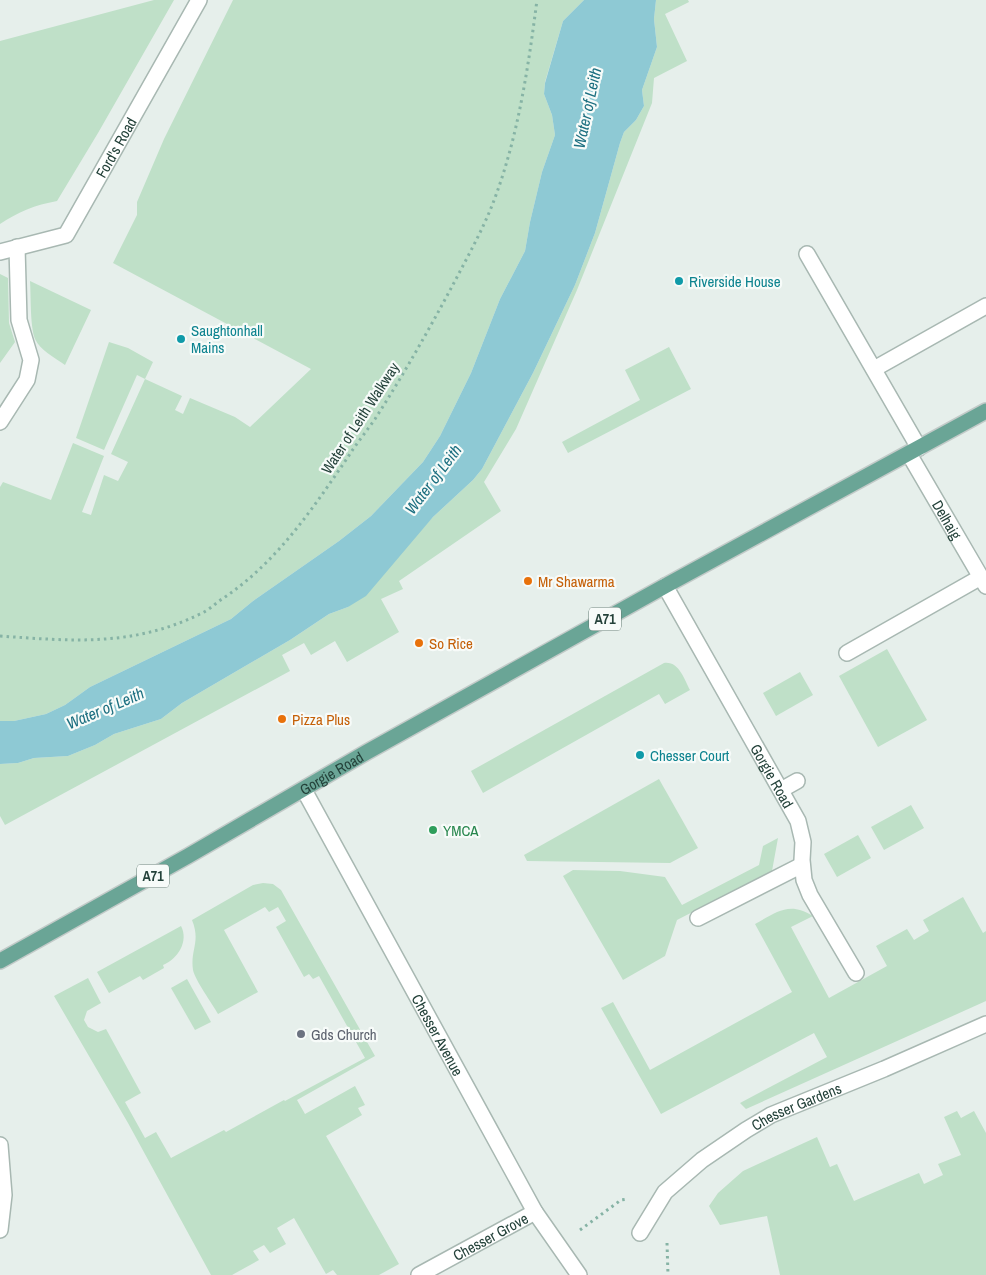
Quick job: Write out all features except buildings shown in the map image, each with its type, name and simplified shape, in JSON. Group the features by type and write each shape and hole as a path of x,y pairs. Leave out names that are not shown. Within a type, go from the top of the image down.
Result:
{"main road":[{"name":"Gorgie Road","path":"0,961 304,790 367,752 665,586 986,411"}],"street":[{"name":"Ford's Road","path":"0,252 66,235 199,0"},
{"path":"0,422 27,380 31,360 19,320 17,247"},
{"name":"Delhaig","path":"807,254 874,370 914,451 983,581"},
{"path":"874,370 986,306"},
{"path":"847,654 983,581"},
{"name":"Gorgie Road","path":"665,586 798,820 803,842 802,865 804,880 836,948 856,972"},
{"path":"781,790 796,781"},
{"name":"Chesser Avenue","path":"304,790 535,1212 579,1275"},
{"path":"698,918 802,865"},
{"name":"Chesser Gardens","path":"640,1234 665,1192 702,1160 746,1130 771,1115 884,1069 986,1024"},
{"path":"0,1145 4,1195 0,1230"},
{"name":"Chesser Grove","path":"419,1275 535,1212"}],"path":[{"name":"Water of Leith Walkway","path":"0,636 109,640 132,637 168,628 202,613 238,589 281,548 327,489 374,420 422,343 473,246 492,205 511,150 525,90 538,0"}],"green space":[{"path":"154,0 174,0 57,201 27,210 0,224 0,41"},
{"path":"233,0 584,0 563,21 545,82 544,94 552,115 555,135 542,172 525,251 500,299 471,373 440,436 423,462 371,516 231,619 90,687 65,705 46,714 14,721 0,721 0,487 3,482 51,500 73,443 104,456 82,512 91,515 104,475 118,481 128,462 111,454 145,379 182,396 175,410 183,414 190,398 235,417 250,427 311,369 113,263 137,215 137,202 164,139"},
{"path":"656,0 688,0 689,2 665,14 687,61 654,78 652,103 577,290 516,429 484,482 501,511 399,581 403,589 381,599 399,632 347,662 335,641 311,655 304,643 282,655 290,671 5,825 0,816 0,764 18,763 34,758 68,756 95,745 114,734 161,719 182,703 290,640 329,614 348,607 433,517 473,480 482,469 533,373 575,285 595,233 624,132 636,120 644,106 642,90 657,47 654,19"},
{"path":"0,274 8,278 9,323 15,342 0,363"},
{"path":"30,281 91,310 65,365 52,357 35,339 31,319"},
{"path":"109,342 128,348 153,362 145,379 137,375 104,450 76,438"},
{"path":"669,347 691,389 568,453 562,442 640,400 625,370"},
{"path":"887,649 927,720 878,747 839,676"},
{"path":"664,663 669,663 677,668 690,690 665,704 659,694 483,793 471,771"},
{"path":"800,672 813,695 776,716 763,693"},
{"path":"659,779 698,848 670,863 527,861 524,855"},
{"path":"911,805 924,828 884,850 871,827"},
{"path":"858,835 871,858 837,877 824,854"},
{"path":"778,838 772,871 677,920 665,956 623,980 563,876 573,870 620,871 665,877 682,905 759,865 763,846"},
{"path":"273,884 281,890 375,1056 297,1100 305,1114 355,1086 365,1105 358,1108 362,1115 326,1136 399,1264 379,1275 337,1275 333,1270 326,1274 294,1218 277,1228 286,1244 270,1253 264,1245 253,1251 259,1260 232,1275 211,1275 128,1123 54,996 88,978 101,1003 87,1011 84,1020 88,1027 98,1032 106,1029 141,1093 125,1102 145,1138 156,1132 171,1158 224,1130 226,1132 365,1058 319,976 313,979 309,974 304,977 276,927 286,921 278,907 269,912 265,907 224,930 258,992 218,1014 200,985 194,974 192,963 196,934 192,920 253,885"},
{"path":"963,897 983,933 986,931 986,1001 746,1109 740,1103 827,1057 814,1033 661,1114 601,1008 613,1002 650,1070 792,992 755,924 777,912 790,909 797,909 813,916 791,927 829,998 887,966 876,946 907,929 914,940 929,931 923,920"},
{"path":"181,926 184,938 181,949 163,965 164,968 143,980 140,976 109,993 97,972"},
{"path":"187,979 211,1022 195,1030 171,988"},
{"path":"957,1111 961,1118 974,1111 986,1133 986,1275 780,1275 767,1216 720,1225 709,1206 718,1193 743,1171 817,1137 830,1167 837,1164 854,1201 919,1173 924,1184 943,1175 938,1164 961,1155 944,1117"}],"water":[{"name":"Water of Leith","path":"584,0 656,0 654,19 657,47 642,90 644,106 636,120 624,132 595,233 575,285 533,373 482,469 473,480 433,517 366,596 348,607 329,614 290,640 182,703 161,719 114,734 95,745 68,756 34,758 18,763 0,764 0,721 14,721 46,714 65,705 90,687 231,619 371,516 423,462 440,436 471,373 500,299 525,251 542,172 555,135 552,115 544,94 545,83 563,21"}],"place":[{"name":"Riverside House","path":"679,281"},
{"name":"Saughtonhall Mains","path":"181,339"},
{"name":"Mr Shawarma","path":"528,581"},
{"name":"So Rice","path":"419,643"},
{"name":"Pizza Plus","path":"282,719"},
{"name":"Chesser Court","path":"640,755"},
{"name":"YMCA","path":"433,830"},
{"name":"Gds Church","path":"301,1034"}]}
